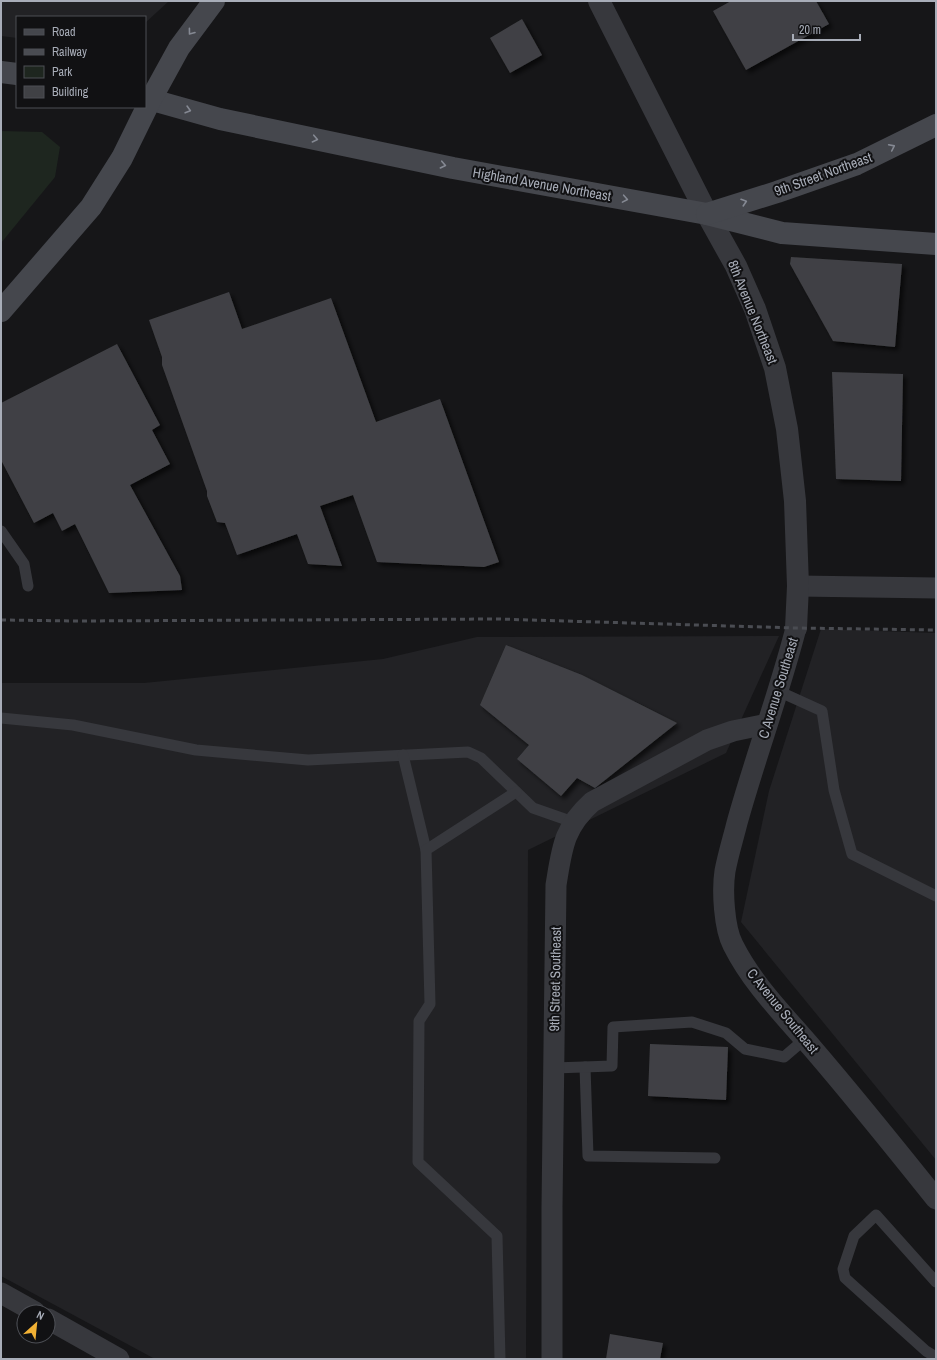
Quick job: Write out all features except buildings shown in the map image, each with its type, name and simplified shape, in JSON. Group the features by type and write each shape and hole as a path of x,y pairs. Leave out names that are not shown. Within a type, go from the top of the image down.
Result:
{"main road":[{"path":"148,99 179,48 214,1"},
{"path":"1,72 16,74"},
{"name":"Highland Avenue Northeast","path":"148,99 220,120 453,168 707,214 782,234 936,244"},
{"path":"1,311 91,207 122,158 144,108"},
{"name":"9th Street Northeast","path":"707,214 777,192 857,164 936,126"}],"street":[{"name":"8th Avenue Northeast","path":"599,1 707,214 736,266 755,309 775,368 787,429 796,501 798,586 796,628"},
{"path":"798,586 936,588"},
{"name":"C Avenue Southeast","path":"796,628 785,671 744,799 725,871 725,913 732,944 750,973 770,1000 865,1110 936,1199"},
{"name":"9th Street Southeast","path":"552,1359 552,1207 556,885 562,847 573,822 592,802 707,740 733,731 767,724"},
{"path":"1,1293 21,1304"},
{"path":"56,1324 119,1359"}],"lane":[{"path":"1,531 24,564 28,586"},
{"path":"778,691 822,711 834,790 852,854 936,896"},
{"path":"1,718 73,725 196,750 308,760 468,752 481,758 533,808 573,822"},
{"path":"403,755 426,850 430,1004 419,1021 418,1162 497,1236 500,1359"},
{"path":"426,850 516,792"},
{"path":"554,1068 612,1066 613,1027 692,1022 726,1033 745,1049 784,1057 804,1038"},
{"path":"585,1067 588,1156 715,1158"},
{"path":"936,1282 876,1215 854,1236 843,1269 845,1278 926,1351 936,1357"}],"shaded area":[{"path":"1,1 169,1 146,22 146,16 16,16 16,38 1,36"},
{"path":"821,629 936,633 936,1160 741,922 769,791"},
{"path":"779,636 726,753 528,850 526,1359 155,1359 56,1306 56,1304 53,1304 1,1276 1,683 144,683 383,659 477,637"}],"green space":[{"path":"1,131 42,132 60,147 55,177 1,243"}],"railway":[{"path":"1,620 498,619 796,628 936,630"}]}
